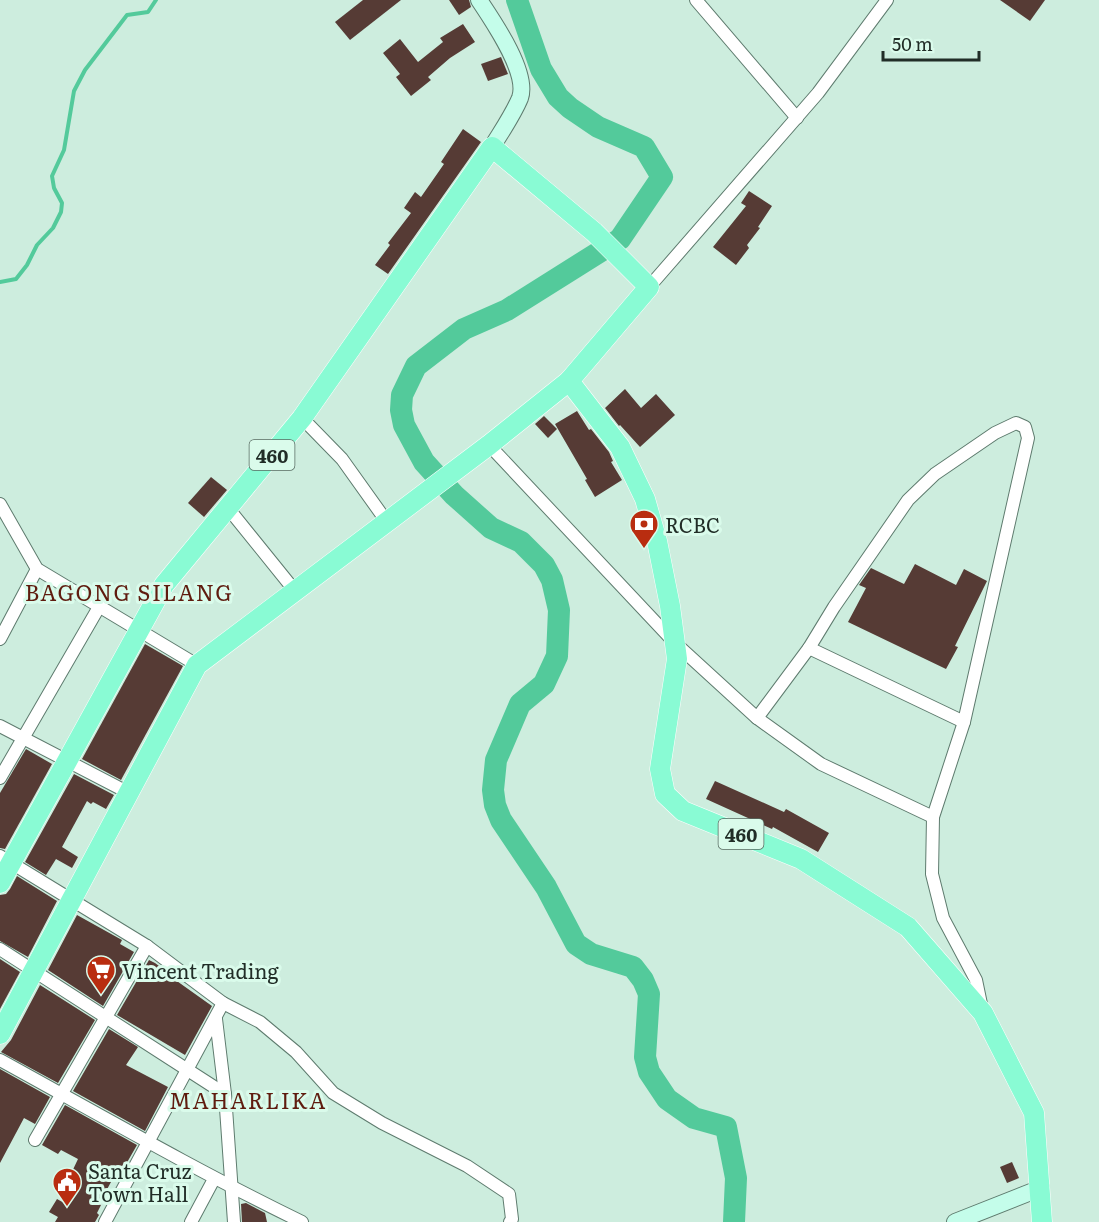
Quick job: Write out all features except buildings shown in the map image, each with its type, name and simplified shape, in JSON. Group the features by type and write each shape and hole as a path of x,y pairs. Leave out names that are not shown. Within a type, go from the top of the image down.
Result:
{"main road":[{"path":"0,1034 197,665 489,445 570,381 649,287 594,232 492,147"},
{"name":"460","path":"0,883 5,860 68,761 164,585 302,418 492,147"},
{"name":"460","path":"570,381 620,447 645,499 657,541 677,659 660,769 665,794 683,811 801,860 908,927 982,1013 1034,1113 1042,1222"}],"street":[{"path":"479,0 497,27 518,69 521,96 492,147"},
{"path":"696,0 797,118"},
{"path":"649,287 818,93 887,0"},
{"path":"302,418 342,459 387,522"},
{"path":"757,718 809,648 908,500 935,474 995,433 1016,423 1025,427 1028,438 964,722 933,817 932,874 943,918 976,980 982,1013"},
{"path":"489,445 675,643 757,718 821,764 933,817"},
{"path":"0,504 37,569 197,665"},
{"path":"228,508 295,591"},
{"path":"0,639 37,569"},
{"path":"0,778 99,607"},
{"path":"809,648 964,722"},
{"path":"0,726 129,793"},
{"path":"5,860 147,945 223,1003 260,1022 296,1052 333,1093 382,1123 467,1166 509,1194 512,1219 510,1222"},
{"path":"34,1140 147,945"},
{"path":"0,950 225,1094"},
{"path":"105,1222 223,1003"},
{"path":"216,1019 225,1094 234,1222"},
{"path":"0,1060 214,1179 302,1222"},
{"path":"191,1222 214,1179"},
{"path":"955,1222 1041,1188"}],"waterway":[{"path":"0,282 16,279 27,265 37,245 53,228 61,212 62,203 54,188 52,176 64,150 74,91 85,70 127,15 148,12 156,0"},
{"path":"517,0 541,69 558,97 598,127 644,147 662,177 620,239 507,310 464,329 416,366 402,395 401,410 404,425 424,462 454,495 491,528 521,542 544,565 552,580 559,610 557,656 544,684 520,704 496,760 493,790 495,805 501,820 546,887 576,944 591,954 633,967 643,980 649,994 645,1057 649,1072 667,1099 694,1118 726,1127 736,1178 734,1222"}],"place":[{"name":"RCBC","path":"644,550"},
{"name":"Vincent Trading","path":"101,996"},
{"name":"Santa Cruz Town Hall","path":"67,1208"}],"district":[{"name":"BAGONG SILANG","path":"129,591"},
{"name":"MAHARLIKA","path":"248,1099"}]}
